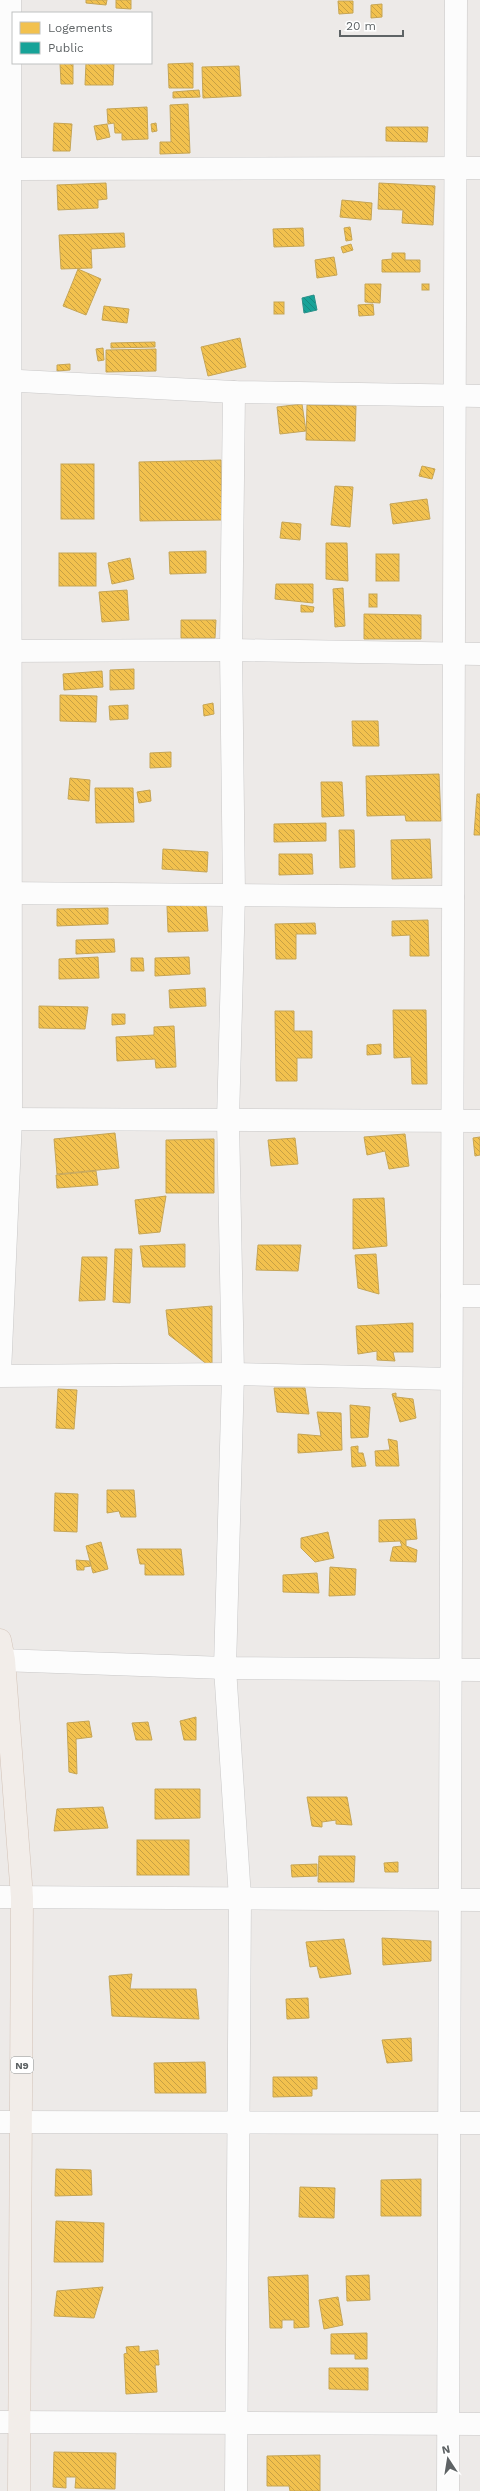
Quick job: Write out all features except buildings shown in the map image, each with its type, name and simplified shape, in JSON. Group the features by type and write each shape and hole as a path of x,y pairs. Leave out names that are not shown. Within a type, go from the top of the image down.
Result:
{"main road":[{"name":"N9","path":"1,1653 22,1897 21,2122 10,2423 19,2491"}],"street":[{"path":"0,1373 6,1119 6,380 10,169 10,0"},
{"path":"448,2491 452,1121 456,396 456,0"},
{"path":"10,169 480,168"},
{"path":"6,380 234,392 480,396"},
{"path":"234,392 231,650 234,894 228,1120 233,1374 225,1668 240,1898 236,2491"},
{"path":"6,651 231,650 480,654"},
{"path":"6,893 453,897"},
{"path":"6,1119 480,1121"},
{"path":"452,1296 480,1296"},
{"path":"0,1376 233,1374 452,1379"},
{"path":"1,1653 225,1668 480,1670"},
{"path":"0,1897 450,1898 480,1900"},
{"path":"0,2122 480,2123"},
{"path":"10,2423 480,2424"}]}
